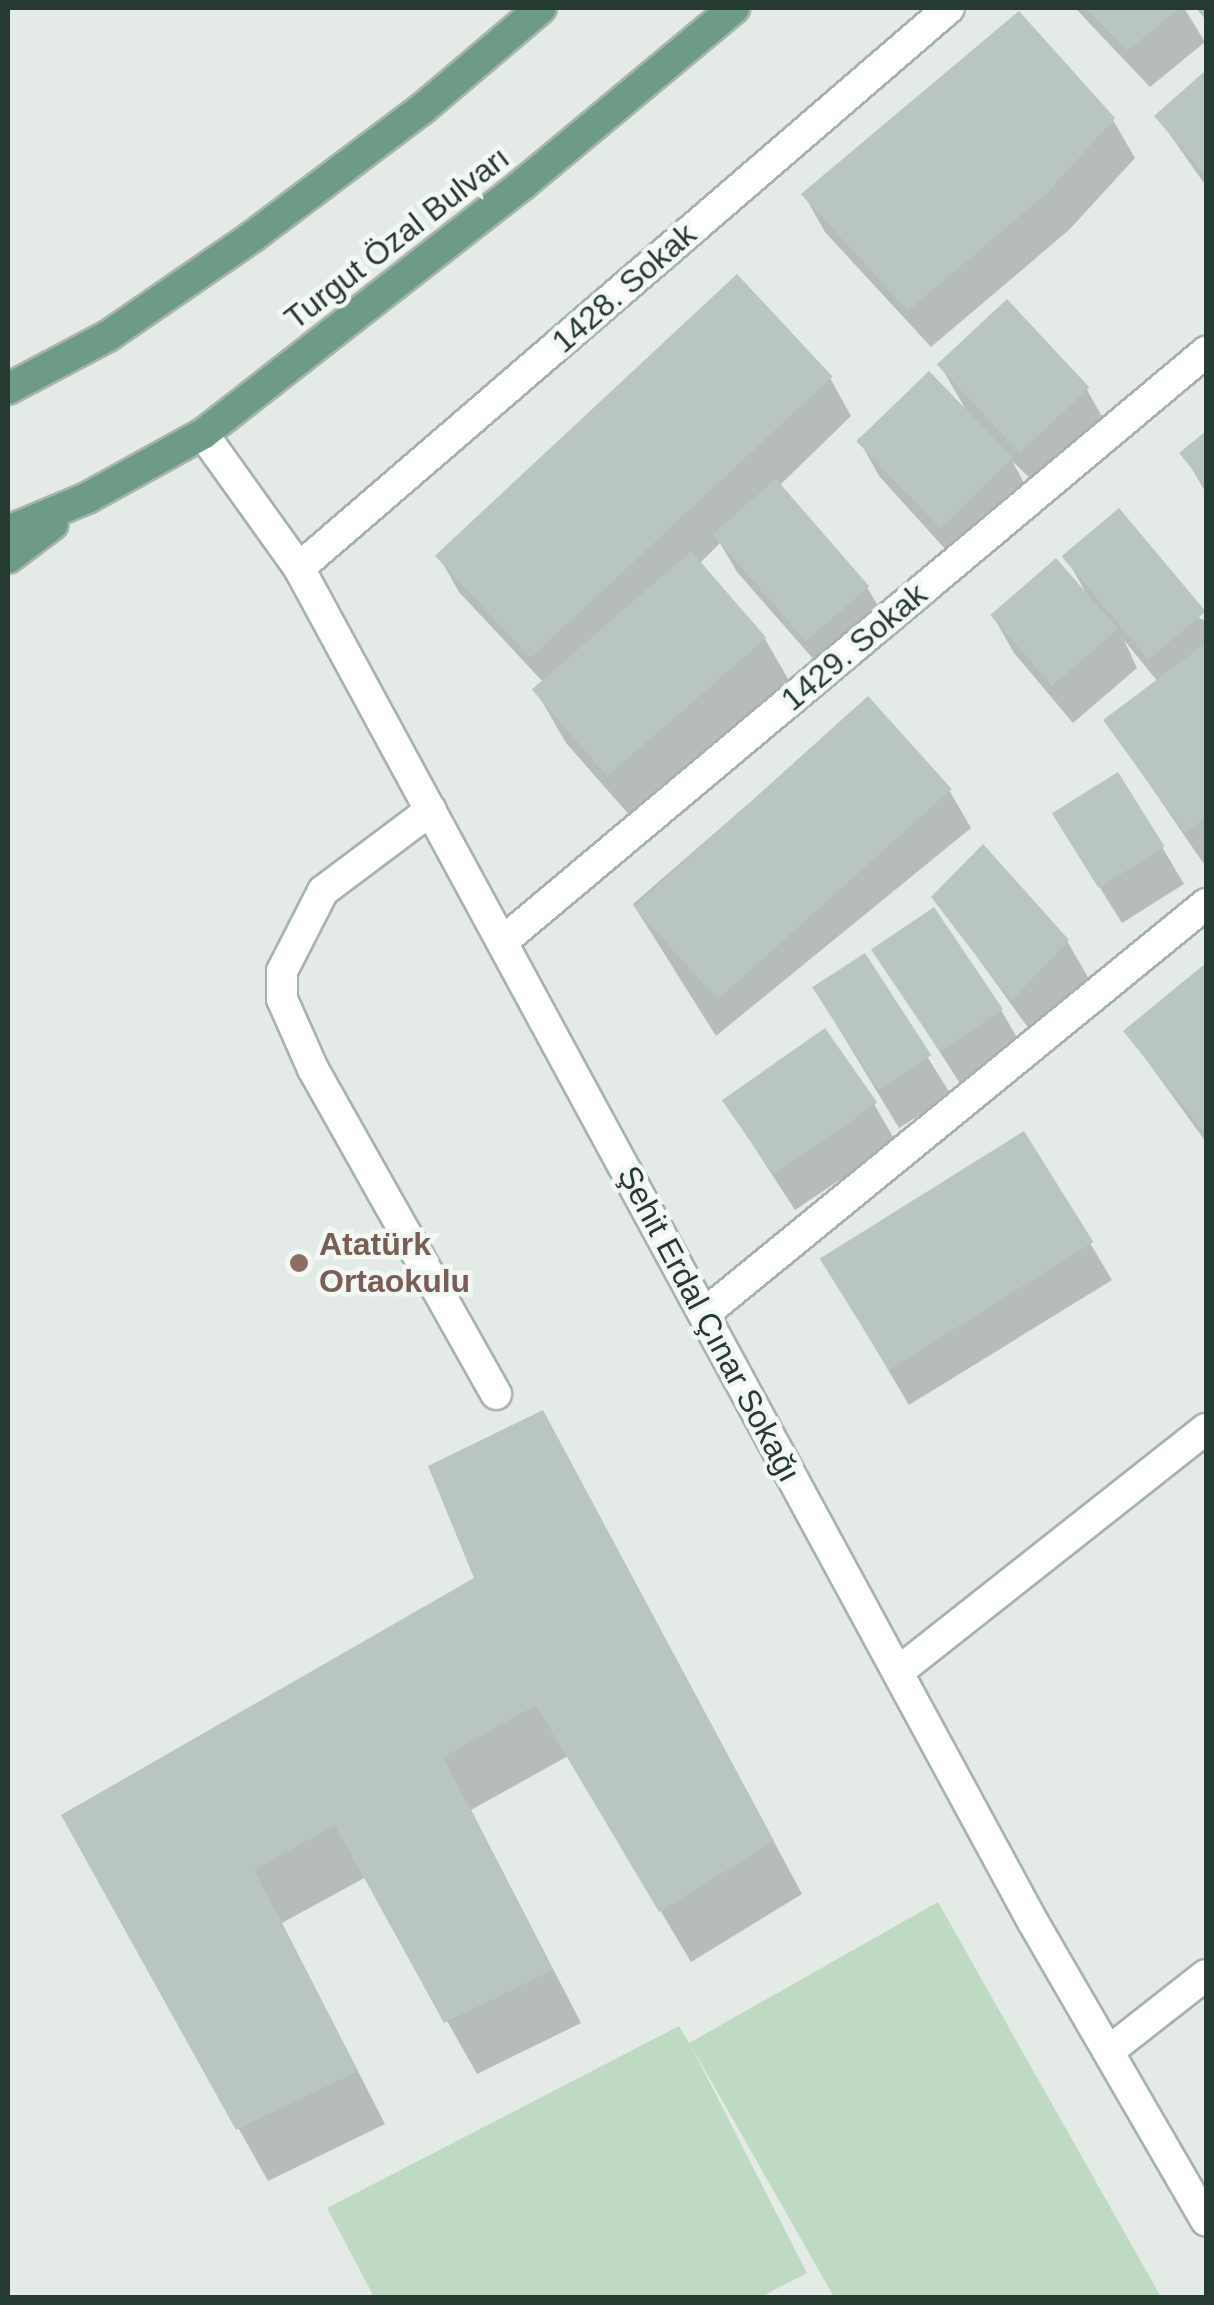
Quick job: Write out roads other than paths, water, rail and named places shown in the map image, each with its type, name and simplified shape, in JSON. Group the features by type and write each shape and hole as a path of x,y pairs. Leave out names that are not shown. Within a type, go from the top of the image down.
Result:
{"main road":[{"path":"8,389 108,336 422,109 541,8"},
{"name":"Turgut Özal Bulvarı","path":"87,498 203,434 523,184 734,8"},
{"path":"8,378 108,336"},
{"path":"8,531 87,498"},
{"path":"8,558 87,498"}],"street":[{"name":"1428. Sokak","path":"299,568 949,8"},
{"name":"1429. Sokak","path":"502,942 1206,352"},
{"name":"Şehit Erdal Çınar Sokağı","path":"203,434 299,568 898,1672 1206,2220"},
{"path":"430,810 323,891 282,971 282,999 313,1069 496,1394"},
{"path":"704,1314 1206,904"},
{"path":"898,1672 1206,1429"},
{"path":"1109,2051 1206,1974"}],"place":[{"name":"Atatürk Ortaokulu","path":"299,1263"}]}
